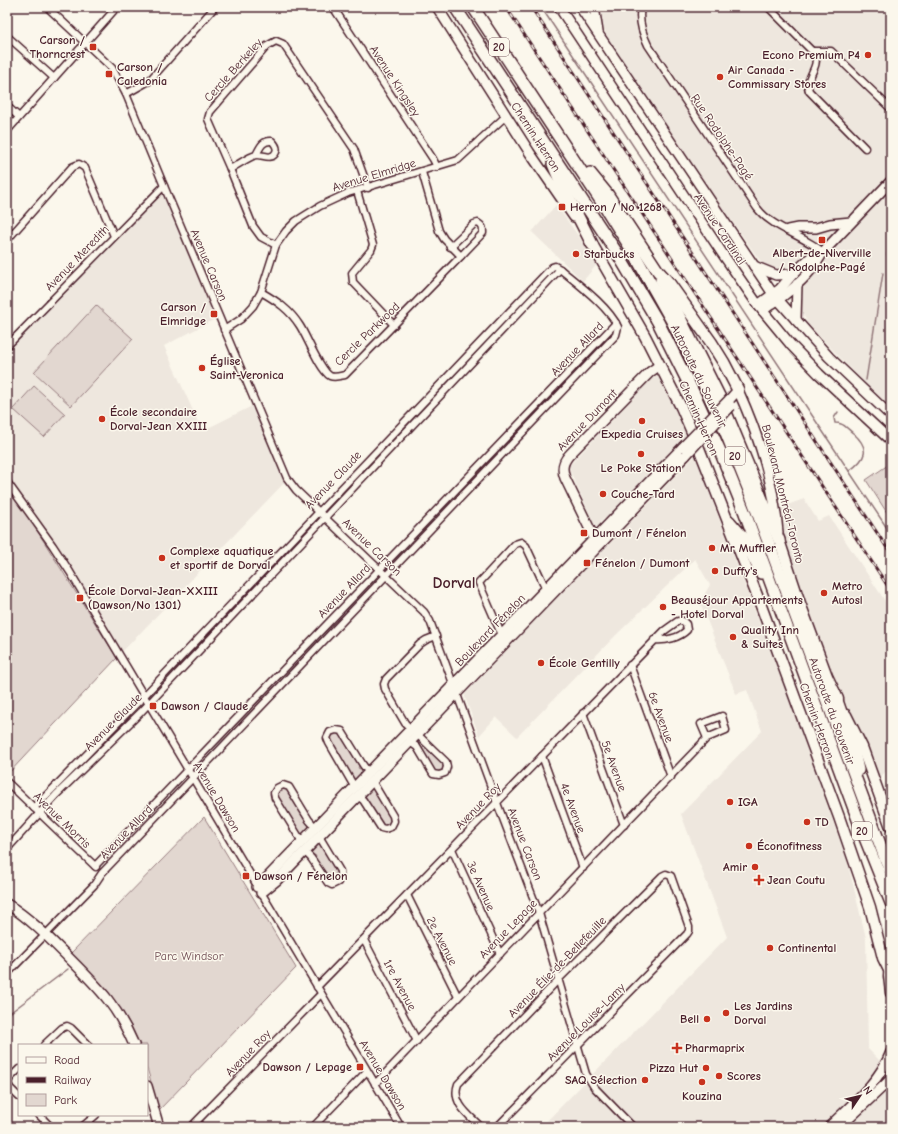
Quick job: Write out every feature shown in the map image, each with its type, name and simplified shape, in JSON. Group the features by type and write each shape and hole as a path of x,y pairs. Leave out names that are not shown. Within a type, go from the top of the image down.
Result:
{"highway":[{"name":"Autoroute du Souvenir","path":"455,7 623,263 682,369 709,425 732,479 879,876 891,903"},
{"name":"Autoroute du Souvenir","path":"473,7 615,222 679,334 716,411 752,498 866,810 891,874"},
{"path":"552,127 608,195 658,271 670,283 711,342 740,393"},
{"path":"545,143 561,183 592,244"},
{"path":"658,271 664,287 720,398 779,540"},
{"path":"729,521 743,537 779,605"},
{"path":"834,692 852,743 866,810"}],"main road":[{"name":"Chemin Herron","path":"592,244 639,325 660,365 692,430 729,521 839,817 869,903 883,958 890,965 891,993"},
{"name":"Boulevard Montréal-Toronto","path":"779,540 793,583 834,692 862,747 891,826"}],"street":[{"name":"Avenue Carson","path":"47,7 112,68 126,94 287,478 296,490 426,614 431,623 539,913 586,1074 591,1084 633,1127"},
{"path":"7,131 117,7"},
{"path":"126,94 149,81 215,7"},
{"name":"Avenue Kingsley","path":"333,7 437,167"},
{"name":"Chemin Herron","path":"437,7 530,153 592,244"},
{"name":"Avenue Cardinal","path":"560,7 760,308 791,345 822,378 891,441"},
{"name":"Avenue Cardinal","path":"580,7 776,297 829,356 891,416"},
{"path":"594,7 598,35"},
{"name":"Rue Rodolphe-Pagé","path":"640,7 640,24 648,45 760,211 770,220 808,241 823,252"},
{"path":"768,7 813,51 817,60 815,69 808,83 809,91 865,148"},
{"path":"7,36 54,78"},
{"name":"Cercle Berkeley","path":"276,245 260,237 253,226 208,119 210,112 267,46 276,41 283,44 354,150 368,188"},
{"path":"813,51 831,51 891,109"},
{"path":"7,106 19,117"},
{"name":"Avenue Elmridge","path":"224,330 247,314 261,292 276,245 286,231 296,221 331,200 454,162 462,158 500,120 507,115"},
{"path":"230,169 256,155"},
{"path":"7,240 72,167 79,164 85,168 114,236"},
{"path":"422,172 439,231 450,247 461,256"},
{"path":"760,308 797,284 817,263 823,252 891,181"},
{"name":"Avenue Meredith","path":"7,346 164,186"},
{"path":"357,191 373,245 371,250 352,273 353,282 394,325"},
{"path":"788,230 798,228 816,228 830,224 852,222"},
{"name":"Cercle Parkwood","path":"261,292 282,305 299,325 323,369 330,376 336,377 345,374 461,256 483,233 482,225 478,223 474,224 450,247"},
{"path":"776,297 793,274 811,257 823,252"},
{"name":"Avenue Claude","path":"7,849 56,795 148,703 560,269 555,266 552,267 318,511 144,696 34,808"},
{"path":"754,266 776,275 793,274"},
{"path":"560,269 592,296 616,323"},
{"path":"796,320 797,284"},
{"name":"Avenue Allard","path":"95,866 616,323"},
{"name":"Avenue Allard","path":"7,974 94,885 102,873 616,335 618,330 616,323"},
{"name":"Avenue Dumont","path":"596,542 565,478 563,464 568,456 650,372 660,365"},
{"name":"Boulevard Fénelon","path":"259,890 264,882 318,832 740,393"},
{"name":"Boulevard Montréal-Toronto","path":"740,393 757,436 764,460 777,522 779,540"},
{"path":"533,409 539,415"},
{"path":"403,423 409,429"},
{"name":"Avenue Dawson","path":"7,482 53,546 188,769 401,1127"},
{"path":"460,486 466,492"},
{"path":"503,634 499,629 479,583 515,544 522,542 526,546 548,592"},
{"name":"Boulevard Fénelon","path":"455,689 503,634 548,592"},
{"path":"229,605 236,611"},
{"name":"Avenue Roy","path":"318,987 654,640 678,621 686,624 687,630 683,634 671,639 654,640"},
{"path":"410,742 417,747 432,774 439,775 445,773 447,767 445,761 405,723 385,689 384,684 386,679 420,644 436,636"},
{"name":"6e Avenue","path":"630,665 671,777"},
{"path":"283,670 290,676"},
{"name":"5e Avenue","path":"584,713 624,825"},
{"path":"336,730 342,731 371,777 394,818 394,824 387,829 381,828 356,792 328,743 327,738 330,732 336,730"},
{"name":"Boulevard Fénelon","path":"371,777 410,742 414,732"},
{"name":"Avenue Lepage","path":"375,1084 707,738"},
{"name":"4e Avenue","path":"542,756 583,868"},
{"name":"Avenue Morris","path":"7,782 102,873"},
{"path":"283,785 289,787 318,832 340,871 338,882 332,885 328,884 303,847 275,798 274,793 277,788 283,785"},
{"name":"3e Avenue","path":"452,849 500,954"},
{"name":"Avenue Élie-de-Bellefeuille","path":"481,1127 459,1105 456,1091 458,1084 559,979 662,876 666,874 671,876 689,927 689,931"},
{"name":"2e Avenue","path":"406,895 458,997"},
{"path":"7,904 34,923 46,934 110,1001 124,1023 134,1044"},
{"name":"Avenue Louise-Lamy","path":"497,1127 689,931"},
{"name":"1re Avenue","path":"364,940 417,1041"},
{"name":"Avenue Roy","path":"192,1127 321,994"},
{"path":"45,1044 62,1028 67,1026 87,1044"},
{"path":"829,1127 874,1081 882,1070 891,1052"},
{"path":"18,1070 10,1078 8,1083 10,1088 18,1095"},
{"path":"313,1127 367,1071"},
{"path":"840,1127 891,1079"},
{"path":"148,1092 158,1127"},
{"path":"40,1116 52,1127"},
{"path":"82,1127 95,1116"}],"shaded area":[{"path":"597,7 891,7 891,411 808,324 799,306 800,290 805,282 792,269 781,273 763,265 732,221 707,191 652,109 631,73 609,40 600,22"},
{"name":"École secondaire Dorval-Jean XXIII","path":"163,189 217,318 164,346 202,431 252,406 285,482 121,653 7,485 7,350"},
{"path":"556,205 598,263 583,281 532,232"},
{"path":"657,377 661,380 688,437 606,520 604,518 601,521 601,525 598,527 595,526 569,466 652,378"},
{"path":"695,456 791,704 847,860 866,938 868,1049 891,1072 891,1127 541,1127 727,937 681,814 762,731 747,690 736,694 700,602 710,585 695,559 616,635 517,737 496,717 479,736 465,694"},
{"path":"804,499 818,521 829,516 891,610 891,767 878,779 868,752 828,664 801,591 785,541 779,508"}],"green space":[{"path":"96,305 133,339 71,406 34,372"},
{"path":"34,386 65,414 44,437 13,409"},
{"path":"891,463 891,519 866,480"},
{"path":"7,489 26,513 117,658 7,775"},
{"path":"336,733 342,737 359,766 359,769 361,768 363,773 355,781 331,742 331,736"},
{"path":"420,740 443,764 443,769 440,772 436,772 433,769 418,742"},
{"path":"282,788 286,789 310,828 303,835 298,831 278,797 278,791"},
{"path":"371,788 374,790 390,817 390,823 387,825 380,823 364,796"},
{"name":"Parc Windsor","path":"204,817 296,968 159,1110 148,1072 148,1044 140,1044 119,1006 102,985 71,953"},
{"path":"318,843 321,845 337,872 337,878 334,880 330,881 327,878 315,858 315,855 313,856 311,851"}],"waterway":[{"path":"541,7 849,471"},
{"path":"887,255 891,239"},
{"path":"866,380 883,273"},
{"path":"838,412 834,418 835,423 843,425 853,433 859,439 864,449 862,458 855,467 849,471 891,534"},
{"path":"7,1015 68,969"}],"railway":[{"path":"506,7 891,591"},
{"path":"531,7 891,554"}],"place":[{"name":"Carson / Thorncrest","path":"93,47"},
{"name":"Econo Premium P4","path":"868,55"},
{"name":"Carson / Caledonia","path":"109,74"},
{"name":"Air Canada - Commissary Stores","path":"720,77"},
{"name":"Herron / No 1268","path":"562,207"},
{"name":"Albert-de-Niverville / Rodolphe-Pagé","path":"822,240"},
{"name":"Starbucks","path":"576,254"},
{"name":"Carson / Elmridge","path":"214,314"},
{"name":"Église Saint-Veronica","path":"202,368"},
{"name":"École secondaire Dorval-Jean XXIII","path":"102,419"},
{"name":"Expedia Cruises","path":"642,421"},
{"name":"Le Poke Station","path":"641,454"},
{"name":"Couche-Tard","path":"603,494"},
{"name":"Dumont / Fénelon","path":"584,533"},
{"name":"Mr Muffler","path":"712,548"},
{"name":"Complexe aquatique et sportif de Dorval","path":"162,558"},
{"name":"Fénelon / Dumont","path":"587,563"},
{"name":"Duffy's","path":"715,571"},
{"name":"Metro Autosl","path":"824,593"},
{"name":"École Dorval-Jean-XXIII (Dawson/No 1301)","path":"80,598"},
{"name":"Beauséjour Appartements - Hotel Dorval","path":"663,607"},
{"name":"Quality Inn & Suites","path":"733,637"},
{"name":"École Gentilly","path":"541,663"},
{"name":"Dawson / Claude","path":"153,706"},
{"name":"IGA","path":"730,802"},
{"name":"TD","path":"807,822"},
{"name":"Éconofitness","path":"749,846"},
{"name":"Amir","path":"755,867"},
{"name":"Dawson / Fénelon","path":"246,876"},
{"name":"Jean Coutu","path":"759,880"},
{"name":"Continental","path":"770,948"},
{"name":"Les Jardins Dorval","path":"726,1013"},
{"name":"Bell","path":"707,1019"},
{"name":"Pharmaprix","path":"677,1048"},
{"name":"Dawson / Lepage","path":"360,1067"},
{"name":"Pizza Hut","path":"706,1068"},
{"name":"Scores","path":"719,1076"},
{"name":"SAQ Sélection","path":"645,1080"},
{"name":"Kouzina","path":"702,1082"}],"district":[{"name":"Dorval","path":"454,582"}]}
